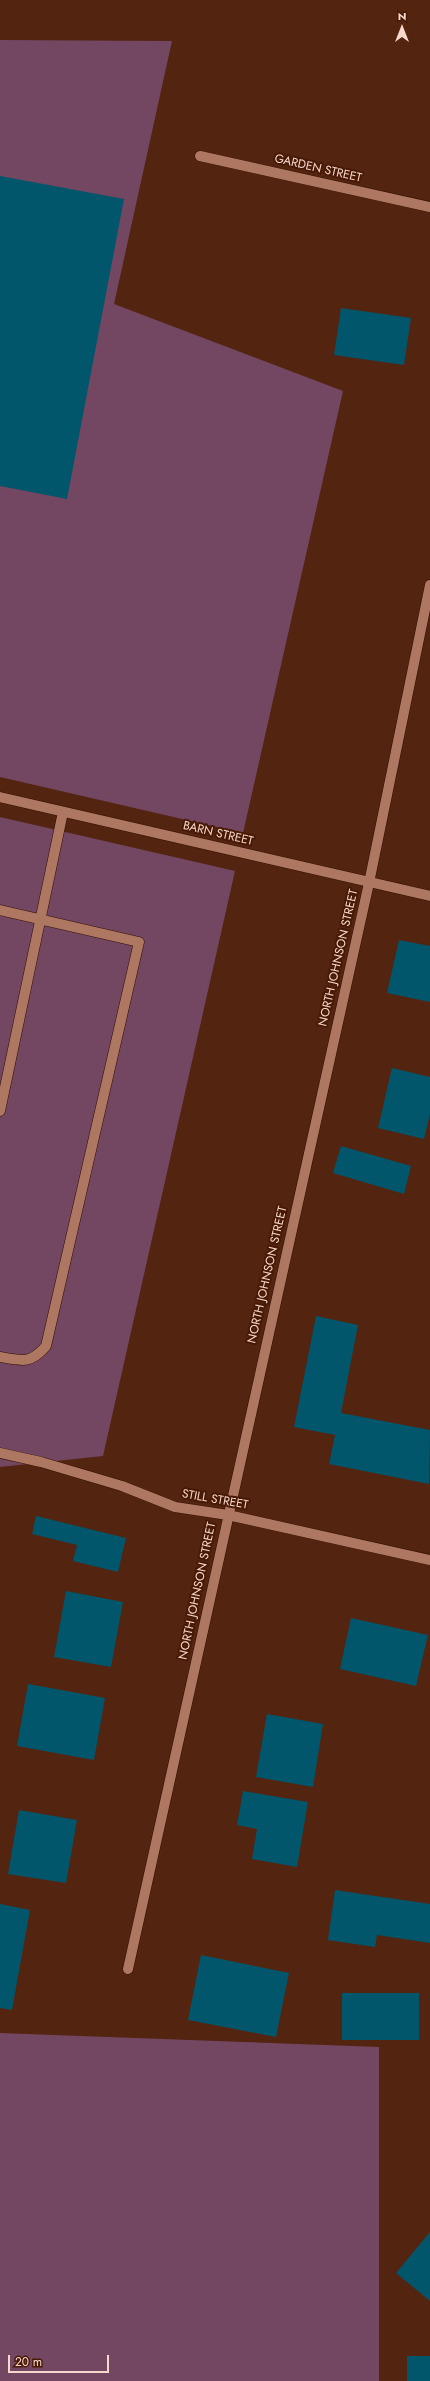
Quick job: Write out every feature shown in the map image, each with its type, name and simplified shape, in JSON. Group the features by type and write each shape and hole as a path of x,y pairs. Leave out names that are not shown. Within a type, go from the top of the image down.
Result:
{"street":[{"name":"GARDEN STREET","path":"200,156 430,207"},
{"name":"NORTH JOHNSON STREET","path":"128,1969 369,883 430,584"},
{"name":"BARN STREET","path":"0,797 430,896"},
{"path":"0,1111 63,812"},
{"path":"0,910 40,918 138,942 46,1346 37,1356 22,1362 0,1357"},
{"name":"STILL STREET","path":"0,1453 41,1462 107,1482 175,1507 228,1515 430,1560"}],"shaded area":[{"path":"0,40 172,41 114,304 343,391 243,833 0,777"},
{"path":"0,817 235,871 103,1456 0,1467"},
{"path":"0,2033 379,2047 379,2381 0,2381"}],"building":[{"path":"0,176 124,199 67,499 0,486"},
{"path":"341,308 411,318 404,365 334,355"},
{"path":"399,940 430,946 430,1002 387,993"},
{"path":"392,1068 430,1077 430,1114 424,1139 378,1128"},
{"path":"341,1146 411,1166 404,1194 333,1173"},
{"path":"316,1316 358,1325 341,1413 430,1430 429,1484 329,1464 335,1435 294,1427"},
{"path":"36,1516 126,1538 118,1572 73,1561 77,1545 32,1534"},
{"path":"66,1591 123,1602 111,1667 54,1657"},
{"path":"351,1618 428,1635 416,1686 340,1669"},
{"path":"28,1684 105,1698 94,1760 17,1746"},
{"path":"267,1714 323,1724 313,1787 256,1777"},
{"path":"243,1791 308,1802 297,1867 252,1859 257,1829 237,1825"},
{"path":"19,1810 77,1820 66,1883 8,1874"},
{"path":"335,1890 430,1904 430,1943 377,1935 375,1947 328,1940"},
{"path":"0,1904 30,1910 12,2010 0,2008"},
{"path":"201,1955 289,1973 276,2037 188,2020"},
{"path":"342,1993 419,1993 419,2040 342,2040"},
{"path":"430,2232 430,2301 396,2273"},
{"path":"407,2356 430,2356 430,2381 407,2381"}]}
